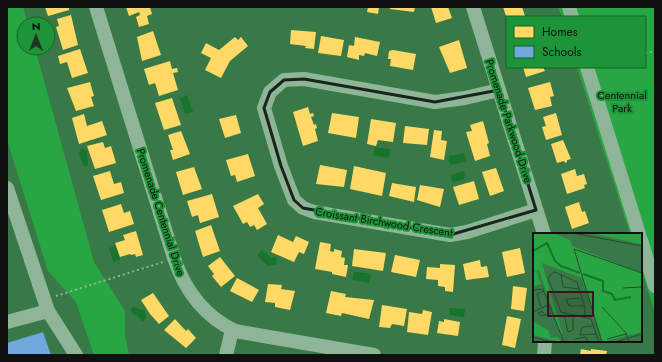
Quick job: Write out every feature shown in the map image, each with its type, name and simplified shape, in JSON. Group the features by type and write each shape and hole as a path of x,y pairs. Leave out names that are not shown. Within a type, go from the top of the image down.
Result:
{"street":[{"name":"Promenade Centennial Drive","path":"96,7 178,270 194,299 232,330 372,355"},
{"name":"Promenade Parkwood Drive","path":"473,7 544,233"},
{"path":"587,68 639,233"},
{"name":"Croissant Birchwood Crescent","path":"499,90 465,98 435,102 304,79 284,80 270,92 264,108 281,166 294,200 303,208 314,212 450,234 467,232 536,210"},
{"path":"7,189 48,311 76,355"},
{"path":"642,243 655,286"},
{"path":"7,322 48,311"},
{"path":"226,355 232,330"},
{"path":"544,355 545,342"}],"path":[{"path":"56,296 174,258"}],"highlighted area":[{"path":"304,79 435,102 499,90 536,210 450,235 303,208 294,200 281,166 264,108 270,92 284,80"}],"green space":[{"path":"7,7 23,7 26,16 16,16 16,56 37,56 94,262 125,311 125,336 129,355 94,355 76,302 48,271 7,140"},
{"name":"Centennial Park","path":"558,7 655,7 655,313 642,272 642,233 630,233 577,68 646,68 646,16 562,16"}],"shaded area":[{"path":"187,95 193,112 185,114 180,98"},
{"path":"375,147 390,149 389,158 373,155"},
{"path":"82,148 87,151 88,165 85,167 79,153"},
{"path":"464,153 466,161 451,165 448,160 450,156"},
{"path":"462,171 465,172 464,179 455,182 452,181 451,175"},
{"path":"116,246 120,260 113,262 109,248"},
{"path":"262,250 271,258 276,257 277,264 268,266 257,255"},
{"path":"354,272 367,273 371,275 369,283 352,280"},
{"path":"134,307 145,311 146,317 144,322 141,322 140,318 132,313 131,309"},
{"path":"450,308 465,309 464,317 449,315"}],"building: Homes":[{"path":"45,7 69,7 69,10 48,16"},
{"path":"126,7 150,7 152,14 147,16 149,24 139,27 136,17 140,15 139,12 129,16"},
{"path":"368,7 379,7 378,14 367,12"},
{"path":"390,7 415,7 414,12 390,9"},
{"path":"431,7 448,7 452,18 436,23"},
{"path":"503,7 522,7 525,16 506,16"},
{"path":"71,15 78,45 63,50 56,27 59,26 57,19"},
{"path":"291,30 316,32 314,49 305,48 306,46 290,44"},
{"path":"153,31 161,55 142,61 137,37"},
{"path":"321,36 344,40 341,56 318,53"},
{"path":"235,37 238,40 241,37 248,46 230,61 221,78 205,70 211,58 201,53 206,43 219,50"},
{"path":"355,37 380,42 377,56 365,53 364,56 359,55 359,60 347,57 349,45 354,46"},
{"path":"459,40 467,68 450,73 439,47"},
{"path":"80,49 88,73 72,78 67,62 60,64 58,56"},
{"path":"393,50 416,54 413,70 390,66 391,59 388,59 389,51"},
{"path":"170,61 172,69 177,68 178,72 173,73 178,90 159,96 155,83 149,85 144,69"},
{"path":"523,68 544,68 545,71 526,77"},
{"path":"90,82 94,96 91,97 94,106 76,111 67,88"},
{"path":"550,82 554,96 550,97 552,106 535,110 528,88"},
{"path":"172,98 181,125 164,130 155,103"},
{"path":"308,107 310,114 313,113 314,116 311,117 314,125 316,124 317,128 315,129 318,141 303,146 293,112"},
{"path":"332,113 359,117 356,138 328,133"},
{"path":"556,113 562,135 546,140 542,127 546,126 543,117"},
{"path":"84,114 87,126 102,121 107,135 79,144 72,118"},
{"path":"236,115 241,133 225,138 219,119"},
{"path":"371,119 396,123 393,142 378,140 376,146 367,144"},
{"path":"483,121 489,143 487,144 490,156 475,161 466,132 472,131 470,125"},
{"path":"405,126 429,129 427,145 403,143"},
{"path":"434,130 442,131 441,140 447,141 444,160 430,157"},
{"path":"181,131 190,154 173,160 170,150 173,150 168,135"},
{"path":"563,140 571,159 567,160 565,163 564,161 557,163 551,144"},
{"path":"103,142 105,148 111,146 116,163 95,169 87,146"},
{"path":"248,154 255,176 237,182 235,175 231,176 226,160"},
{"path":"320,165 347,170 344,187 316,184"},
{"path":"354,166 386,173 382,196 350,189"},
{"path":"194,167 202,189 183,195 176,172"},
{"path":"496,168 504,191 490,196 482,172"},
{"path":"575,169 577,176 584,174 587,184 584,185 585,188 567,194 561,174"},
{"path":"110,171 114,184 121,182 124,193 101,200 93,176"},
{"path":"474,181 479,199 459,205 453,187"},
{"path":"392,183 416,187 414,202 389,196"},
{"path":"420,185 444,189 440,207 417,200"},
{"path":"212,194 219,217 200,223 198,215 192,217 187,201"},
{"path":"258,194 264,204 258,208 267,224 257,230 254,225 250,227 247,222 243,224 233,206"},
{"path":"579,202 582,212 585,211 589,223 572,229 565,207"},
{"path":"121,204 124,213 130,211 134,224 109,232 102,210"},
{"path":"211,225 220,251 203,257 195,231"},
{"path":"136,231 143,255 136,257 135,254 130,254 120,257 115,243 125,240 123,235"},
{"path":"278,235 293,242 296,236 309,242 304,254 299,252 294,262 271,252"},
{"path":"320,242 331,244 330,251 334,252 334,249 342,251 341,257 345,258 344,265 348,265 346,277 332,274 332,272 315,269"},
{"path":"520,248 525,273 507,277 502,252"},
{"path":"354,249 386,253 383,271 352,266"},
{"path":"395,255 420,260 416,277 391,272"},
{"path":"220,257 235,276 221,287 212,276 214,274 208,266"},
{"path":"480,260 481,267 487,266 489,277 466,280 463,264"},
{"path":"440,264 455,265 453,292 445,291 445,287 438,286 438,280 426,279 427,267 440,268"},
{"path":"237,278 259,290 252,302 230,291"},
{"path":"268,284 282,285 281,289 295,291 290,310 275,307 275,303 265,302"},
{"path":"513,286 527,288 524,311 511,309"},
{"path":"331,291 346,294 345,297 374,300 369,319 342,313 341,316 326,313"},
{"path":"153,293 169,316 159,324 141,300"},
{"path":"382,305 407,309 404,326 392,324 390,328 379,327"},
{"path":"423,310 432,312 428,335 407,332 409,312 422,314"},
{"path":"507,316 521,319 515,348 502,345"},
{"path":"175,319 186,331 188,329 196,338 186,348 164,330"},
{"path":"444,319 460,322 458,336 437,333 439,321 444,322"},
{"path":"581,349 591,351 591,349 607,351 606,355 580,355"}],"building: Schools":[{"path":"43,332 51,355 7,355 7,343"}]}
